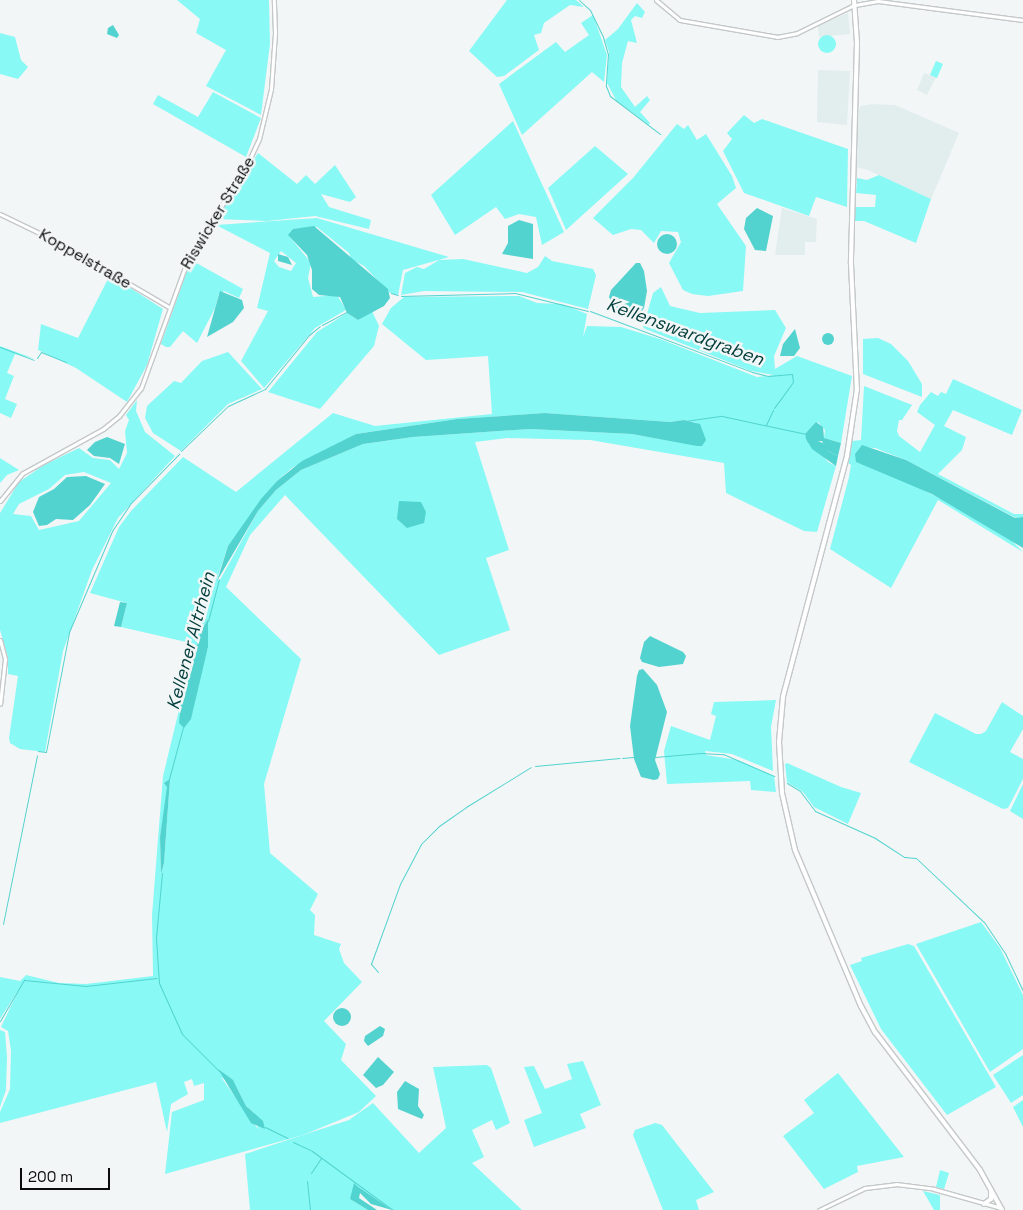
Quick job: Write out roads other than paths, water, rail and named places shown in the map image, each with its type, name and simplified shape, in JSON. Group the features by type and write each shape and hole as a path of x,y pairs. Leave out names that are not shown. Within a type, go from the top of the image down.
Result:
{"main road":[{"path":"855,2 851,239 857,353 852,428 782,700 779,762 787,819 808,882 870,1023 990,1186 1002,1209"},
{"path":"984,1204 992,1199 990,1186"}],"street":[{"name":"Riswicker Straße","path":"0,501 24,472 103,430 131,403 148,371 169,307 196,243 244,170 259,139 271,89 275,33 274,0"},
{"path":"656,0 674,17 704,26 783,37 797,33 847,8 855,2 878,1 1023,20"},
{"path":"847,8 856,12"},
{"name":"Koppelstraße","path":"0,214 58,242 169,307"},
{"path":"0,640 5,659 0,704"},
{"path":"819,1210 848,1194 882,1185 934,1189 1002,1209"}],"waterway":[{"path":"579,0 590,10 603,37 608,54 606,86 610,96 660,134"},
{"name":"Kellenswardgraben","path":"391,293 398,295"},
{"name":"Kellenswardgraben","path":"401,296 515,293 588,311"},
{"name":"Kellenswardgraben","path":"322,325 348,311"},
{"name":"Kellenswardgraben","path":"590,311 752,372 768,376 792,374 793,382 774,408"},
{"name":"Kellenswardgraben","path":"181,451 228,406 265,389 309,335 320,326"},
{"path":"0,347 34,360"},
{"path":"37,358 41,352 66,362"},
{"name":"Kellenswardgraben","path":"766,425 773,410"},
{"name":"Kellener Altrhein","path":"685,421 722,416 806,434"},
{"name":"Kellenswardgraben","path":"38,751 46,752 69,632 112,531 131,503 179,454"},
{"name":"Kellener Altrhein","path":"208,621 219,579"},
{"name":"Kellener Altrhein","path":"169,779 183,727"},
{"path":"655,757 701,753 723,754 774,776"},
{"name":"Kellenswardgraben","path":"3,924 37,755"},
{"path":"622,758 633,757"},
{"path":"535,766 620,758"},
{"path":"378,972 371,964 400,884 421,844 439,826 466,807 531,767"},
{"path":"787,783 800,791 815,811 875,838 904,857 916,858 984,922 1005,953 1023,991"},
{"name":"Kellener Altrhein","path":"162,873 156,938 159,983 182,1034 219,1071"},
{"path":"0,1021 24,980 86,986 157,978"},
{"name":"Kellener Altrhein","path":"265,1127 288,1138"},
{"name":"Kellener Altrhein","path":"293,1142 312,1151 393,1210"},
{"path":"311,1173 321,1158"},
{"path":"307,1181 310,1210"}]}
